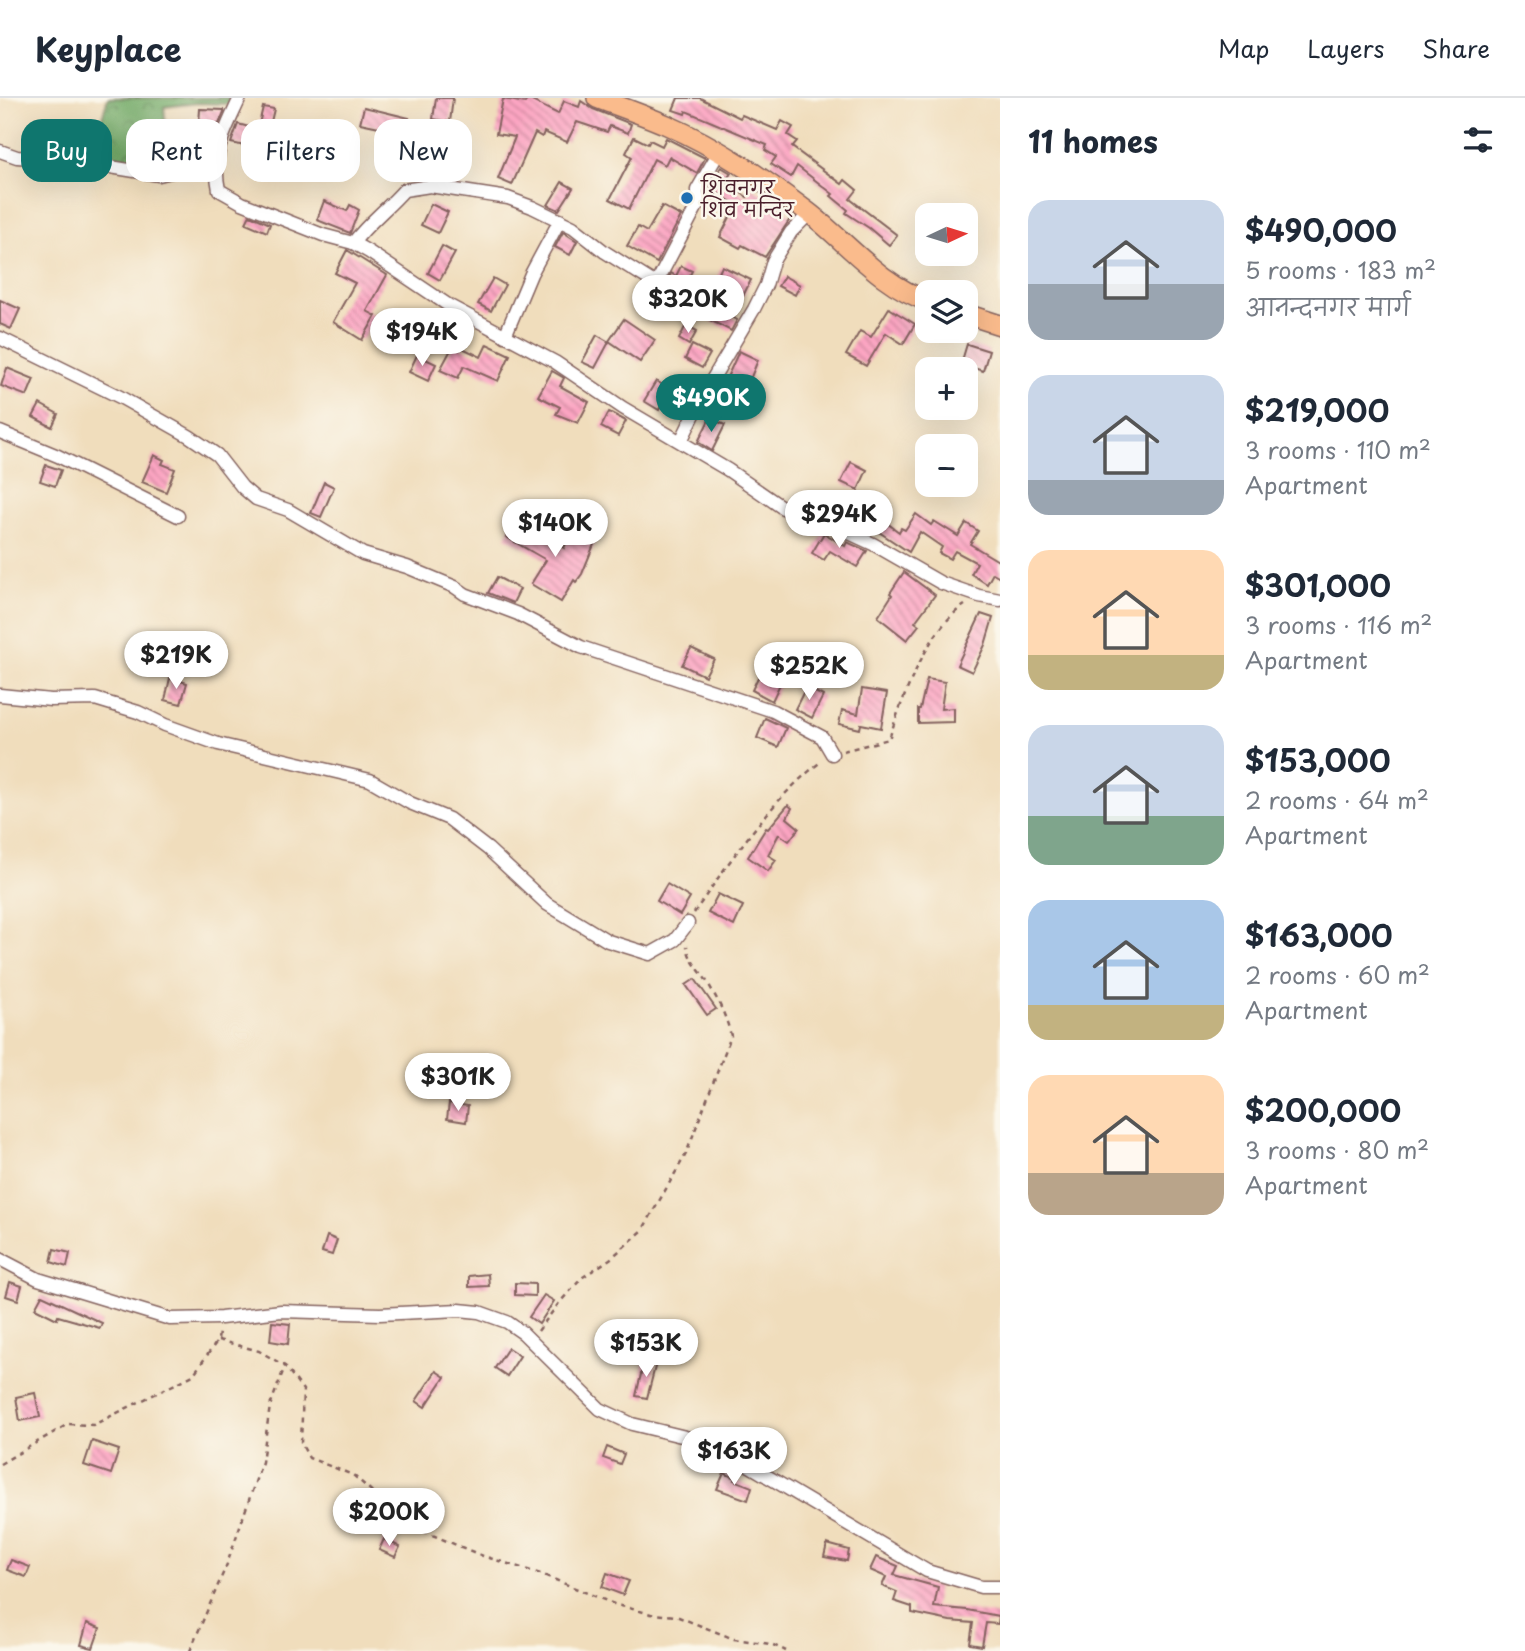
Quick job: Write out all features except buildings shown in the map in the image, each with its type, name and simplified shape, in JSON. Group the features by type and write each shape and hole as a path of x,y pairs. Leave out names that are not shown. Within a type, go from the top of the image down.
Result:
{"main road":[{"path":"597,98 668,126 757,175 810,213 886,278 915,297"},
{"path":"978,318 1000,325"}],"street":[{"path":"227,126 240,98"},
{"path":"0,151 18,157 74,161 126,170"},
{"path":"353,243 365,227 404,190 430,186 508,198 560,220 656,284 699,202 697,190 719,152"},
{"path":"217,182 219,190 230,197 323,235 353,243 447,305 555,362 623,408 728,470 783,508 819,519 873,544 941,583 1000,600"},
{"path":"681,441 706,390 754,309 766,285 773,261 791,232 810,213"},
{"path":"505,336 531,274 560,220"},
{"path":"0,338 120,397 189,436 217,455 242,487 256,499 288,510 363,554 407,567 456,587 465,594 518,614 581,647 773,711 822,737 832,754"},
{"path":"0,432 58,456 178,516"},
{"path":"0,695 51,701 105,701 218,744 370,780 410,803 449,819 488,849 547,904 608,941 650,954 675,940 688,923"},
{"path":"0,1259 38,1279 170,1319 221,1318 281,1311 380,1314 459,1310 480,1312 507,1322 531,1341 600,1409 632,1424 702,1441 733,1456 928,1571 981,1587 1000,1587"}],"path":[{"path":"531,1341 559,1303 583,1278 642,1231 686,1154 731,1036 716,997 689,957 686,941 688,923 731,859 802,776 832,754 889,739 906,688 936,637 954,612 979,596"},
{"path":"0,1464 68,1423 93,1425 193,1376 218,1340 221,1318"},
{"path":"218,1340 259,1351 285,1366 303,1390 301,1443 309,1458 353,1475 413,1527 614,1604 651,1614 676,1616 734,1639 771,1644 786,1651"},
{"path":"190,1651 227,1564 262,1462 270,1406 285,1366"}],"green space":[{"path":"108,98 230,98 228,104 197,103 164,107 165,119 126,119 126,163 112,160 112,119 102,119"}],"place":[{"name":"शिवनगर शिव मन्दिर","path":"687,198"}]}
